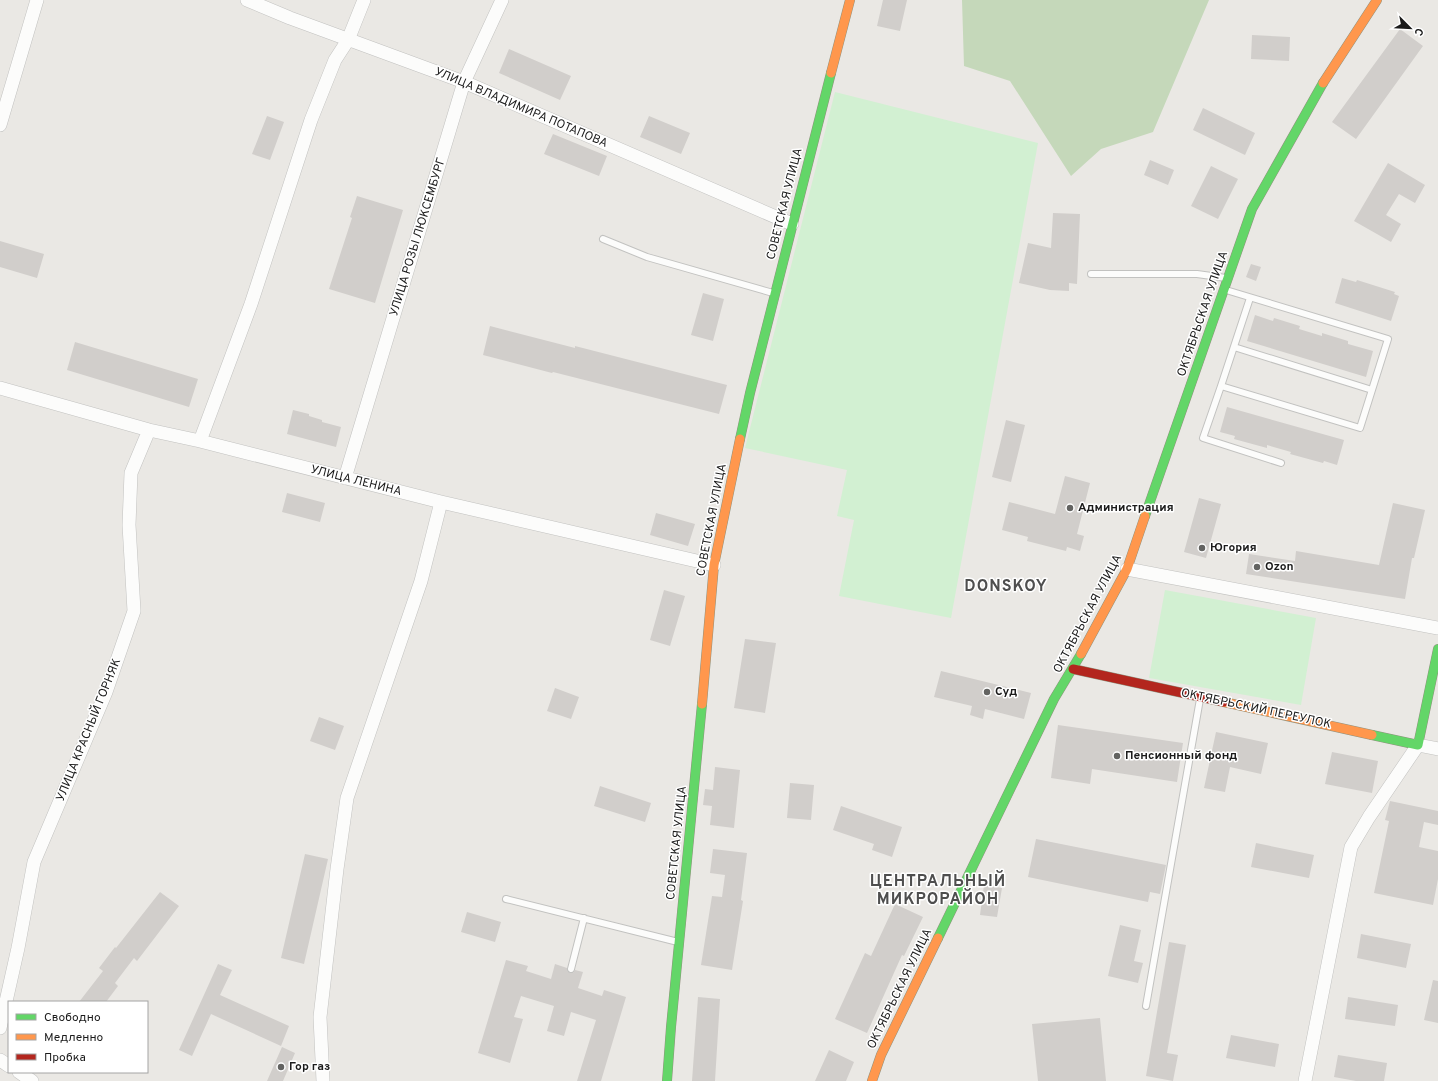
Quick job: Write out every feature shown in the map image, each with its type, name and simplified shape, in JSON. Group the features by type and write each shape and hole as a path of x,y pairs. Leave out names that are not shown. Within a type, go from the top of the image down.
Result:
{"main road":[{"name":"СОВЕТСКАЯ УЛИЦА","path":"667,1081 709,637 714,565 750,393 850,0"},
{"name":"ОКТЯБРЬСКАЯ УЛИЦА","path":"872,1081 881,1054 1054,699 1073,669 1127,570 1252,209 1330,71 1378,0"},
{"path":"1418,745 1438,649"},
{"name":"ОКТЯБРЬСКИЙ ПЕРЕУЛОК","path":"1073,669 1418,745"}],"street":[{"path":"0,125 37,0"},
{"name":"УЛИЦА ВЛАДИМИРА ПОТАПОВА","path":"247,0 348,40 464,82 792,224"},
{"path":"200,441 251,304 312,120 335,60 348,40 364,0"},
{"name":"УЛИЦА РОЗЫ ЛЮКСЕМБУРГ","path":"345,478 464,82 502,0"},
{"name":"УЛИЦА ЛЕНИНА","path":"0,388 150,430 200,441 441,502 714,565"},
{"name":"УЛИЦА КРАСНЫЙ ГОРНЯК","path":"0,1028 18,948 34,862 106,692 134,611 129,525 131,473 150,430"},
{"path":"323,1081 320,1017 337,869 347,798 421,581 441,502"},
{"path":"1127,570 1438,628"},
{"path":"1305,1081 1351,847 1369,817 1418,745"},
{"name":"ОКТЯБРЬСКИЙ ПЕРЕУЛОК","path":"1418,745 1438,749"},
{"path":"20,1073 32,1081"}],"lane":[{"path":"603,239 647,257 775,293"},
{"path":"1092,274 1197,274 1228,279"},
{"path":"1221,386 1360,428 1388,340 1224,290"},
{"path":"1250,298 1203,438 1281,463"},
{"path":"1234,347 1372,390"},
{"path":"1146,1006 1200,697"},
{"path":"506,898 679,942"},
{"path":"571,969 584,918"}],"green space":[{"path":"962,0 1209,0 1153,132 1101,149 1071,176 1010,81 964,66"},
{"path":"835,92 1038,143 951,618 839,596 854,520 837,516 847,470 745,448"},
{"path":"1165,590 1316,618 1301,705 1149,678"}],"building":[{"path":"883,0 907,0 900,31 877,26"},
{"path":"1400,29 1423,46 1356,139 1332,122"},
{"path":"1252,35 1290,37 1289,61 1251,59"},
{"path":"509,49 571,76 560,100 499,73"},
{"path":"1203,108 1255,133 1245,155 1193,130"},
{"path":"267,116 284,122 270,160 252,154"},
{"path":"649,116 690,133 681,154 640,137"},
{"path":"553,134 607,156 599,176 544,154"},
{"path":"1150,160 1174,170 1168,185 1144,175"},
{"path":"1388,163 1425,185 1415,203 1399,194 1386,215 1401,224 1391,242 1354,221"},
{"path":"1211,166 1238,179 1218,219 1191,206"},
{"path":"357,196 403,210 375,303 329,289 352,218 350,217"},
{"path":"1053,213 1080,214 1077,284 1069,283 1069,291 1050,290 1019,283 1028,243 1051,248"},
{"path":"0,241 44,254 37,278 0,267"},
{"path":"1251,264 1261,267 1256,281 1246,277"},
{"path":"1342,278 1356,282 1357,280 1395,292 1394,294 1399,296 1391,321 1335,303"},
{"path":"703,293 724,299 713,341 691,335"},
{"path":"1255,315 1273,321 1274,318 1300,326 1299,329 1322,336 1322,333 1348,341 1348,344 1373,351 1366,377 1247,341"},
{"path":"490,326 727,385 719,414 483,355"},
{"path":"75,342 198,379 189,407 67,370"},
{"path":"1227,407 1344,440 1337,465 1324,461 1323,463 1290,454 1291,452 1267,445 1267,448 1234,439 1235,436 1220,432"},
{"path":"293,410 309,414 309,416 322,420 322,422 341,427 336,447 287,434"},
{"path":"1006,420 1025,425 1011,482 992,477"},
{"name":"Администрация","path":"1065,476 1090,483 1077,534 1084,536 1080,551 1067,547 1066,551 1027,541 1028,537 1002,530 1009,502 1055,514"},
{"path":"287,493 325,503 320,522 282,512"},
{"path":"1199,498 1221,504 1206,558 1184,552"},
{"path":"1393,503 1425,510 1414,558 1412,558 1405,599 1246,574 1249,554 1295,561 1296,551 1379,565"},
{"path":"656,513 695,524 688,546 650,535"},
{"path":"664,590 685,596 670,646 650,640"},
{"path":"745,639 776,643 765,713 734,708"},
{"path":"941,671 1031,693 1024,719 985,709 983,719 970,715 972,706 934,697"},
{"path":"555,688 579,697 571,719 547,711"},
{"path":"319,717 344,726 335,750 310,741"},
{"name":"Пенсионный фонд","path":"1058,725 1183,743 1177,782 1092,769 1090,784 1051,778"},
{"path":"1216,732 1268,743 1261,774 1230,767 1225,792 1204,788"},
{"path":"1332,752 1378,761 1372,793 1325,784"},
{"path":"715,767 740,770 734,828 710,825 712,806 703,805 705,789 713,790"},
{"path":"790,783 814,785 811,820 787,818"},
{"path":"600,786 651,803 645,822 594,806"},
{"path":"1390,801 1438,811 1438,825 1424,822 1419,847 1438,851 1438,879 1433,905 1374,893 1389,821 1385,820"},
{"path":"841,806 902,827 892,857 872,850 874,844 833,830"},
{"path":"1036,839 1166,865 1160,894 1150,892 1148,902 1028,877"},
{"path":"1256,843 1314,855 1309,878 1251,867"},
{"path":"713,849 747,853 741,900 743,901 732,970 701,965 712,896 722,897 725,875 710,873"},
{"path":"305,854 328,859 304,964 281,958"},
{"path":"984,885 1002,888 997,917 980,915"},
{"path":"160,892 179,906 137,961 134,958 115,983 118,986 107,1001 80,1001 103,971 99,968 115,947 116,948"},
{"path":"895,904 923,917 904,956 902,955 867,1033 835,1019 865,953 871,956"},
{"path":"467,912 501,922 495,942 461,932"},
{"path":"1120,925 1141,930 1134,961 1143,963 1138,983 1108,976"},
{"path":"1361,934 1411,944 1406,968 1357,958"},
{"path":"1169,942 1186,945 1167,1053 1178,1055 1173,1081 1146,1076"},
{"path":"506,960 528,966 526,971 551,979 555,964 567,968 567,971 570,973 573,973 575,970 583,972 578,988 602,996 604,990 626,997 601,1081 577,1081 596,1020 571,1012 564,1036 547,1031 554,1006 521,996 514,1017 523,1019 510,1063 478,1053"},
{"path":"218,964 232,970 220,995 289,1026 281,1046 211,1014 192,1056 179,1050"},
{"path":"1433,980 1438,981 1438,1023 1424,1020"},
{"path":"698,997 720,999 715,1081 692,1081"},
{"path":"1348,997 1398,1005 1395,1026 1345,1019"},
{"path":"1100,1018 1106,1081 1038,1081 1032,1024"},
{"path":"1231,1035 1279,1044 1275,1067 1226,1058"},
{"name":"Гор газ","path":"282,1047 295,1053 283,1081 267,1081"},
{"path":"829,1050 854,1062 846,1081 815,1081"},
{"path":"1338,1055 1387,1063 1384,1081 1356,1081 1334,1077"}],"traffic: fast":[{"path":"740,439 750,393 831,73"},
{"path":"1145,516 1252,209 1323,83"},
{"path":"1372,735 1418,745 1438,649"},
{"path":"938,938 1054,699 1081,654"},
{"path":"667,1081 702,704"}],"traffic: slow":[{"path":"831,73 850,0"},
{"path":"1323,83 1377,0"},
{"path":"702,704 714,565 740,439"},
{"path":"1081,654 1127,569 1145,516"},
{"path":"1224,702 1372,735"},
{"path":"872,1081 881,1055 938,938"}],"traffic: jam":[{"path":"1073,669 1224,702"}],"place":[{"name":"Администрация","path":"1070,508"},
{"name":"Югория","path":"1202,548"},
{"name":"Ozon","path":"1257,567"},
{"name":"Суд","path":"987,692"},
{"name":"Пенсионный фонд","path":"1117,756"},
{"name":"Гор газ","path":"281,1067"}],"district":[{"name":"DONSKOY","path":"1006,587"},
{"name":"ЦЕНТРАЛЬНЫЙ МИКРОРАЙОН","path":"938,891"}]}
